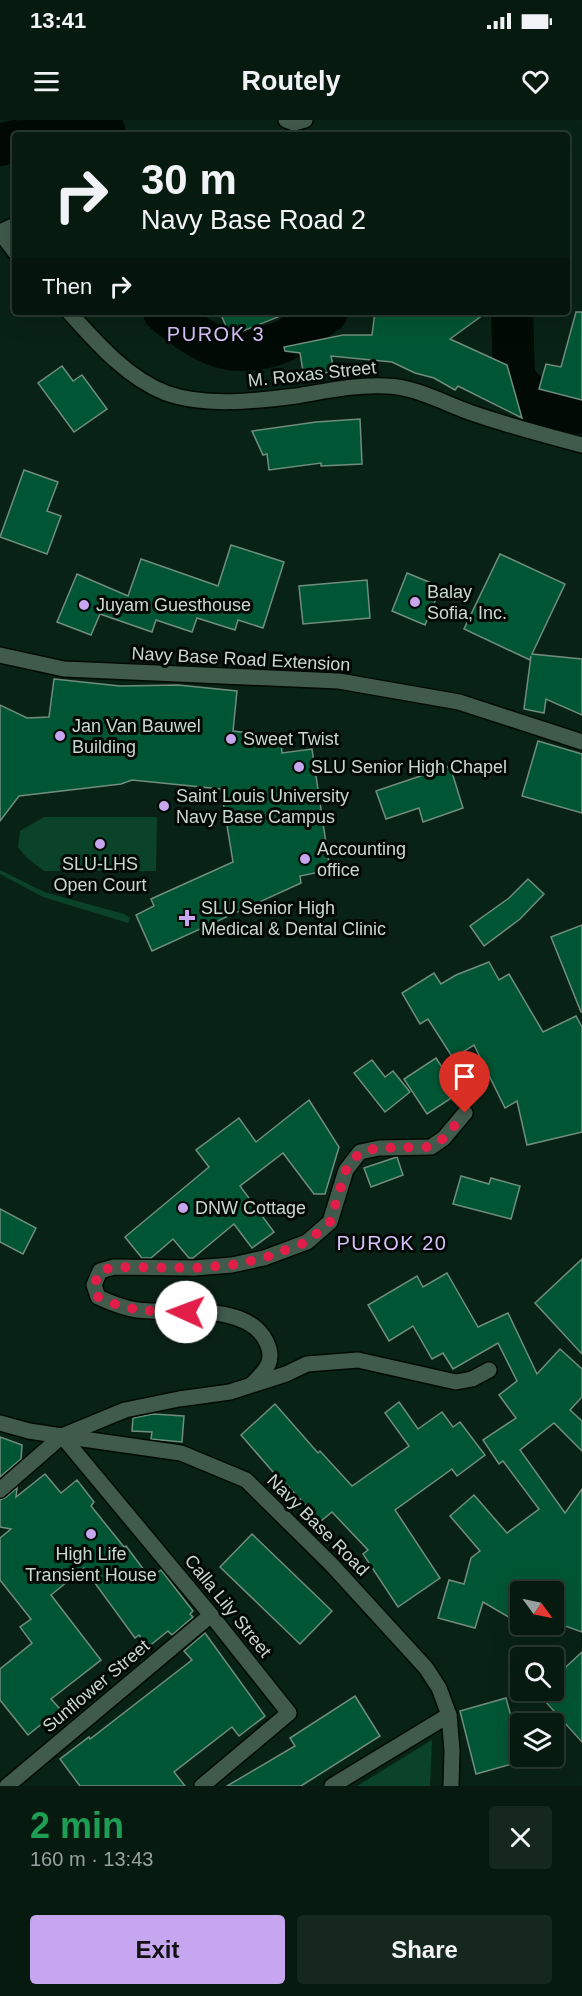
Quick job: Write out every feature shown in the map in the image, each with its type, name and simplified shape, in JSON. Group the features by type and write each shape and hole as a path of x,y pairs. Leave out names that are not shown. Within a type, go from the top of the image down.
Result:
{"street":[{"path":"286,120 294,123 305,120"},
{"path":"0,232 12,248"},
{"name":"M. Roxas Street","path":"72,315 117,361 139,379 166,393 200,399 244,402 362,386 388,386 410,389 516,428 582,445"},
{"name":"Navy Base Road Extension","path":"0,655 64,669 339,681 459,702 582,742"},
{"path":"252,1384 269,1367 270,1348 261,1331 248,1322 230,1315 138,1310 114,1305 98,1297 94,1285 100,1271 114,1267 194,1268 232,1265 264,1258 307,1242 330,1222 346,1170 360,1152 379,1148 431,1147 444,1138 465,1113"},
{"path":"0,1490 62,1436 122,1412 178,1399 230,1392 286,1374 308,1364 358,1360 456,1382 489,1370"},
{"name":"Navy Base Road","path":"0,1423 29,1431 181,1453 246,1480 331,1564 426,1668 439,1688 449,1715 452,1750 451,1786"},
{"name":"Calla Lily Street","path":"62,1436 289,1713 202,1786"},
{"name":"Sunflower Street","path":"7,1786 211,1615"},
{"path":"332,1786 449,1715"}],"green space":[{"name":"SLU-LHS Open Court","path":"44,817 157,817 156,871 44,871 26,857 18,847 20,831"},
{"path":"0,870 44,892 124,914 130,918 128,923 43,897 0,874"},
{"path":"432,1740 430,1786 357,1786"}],"building":[{"path":"576,312 582,312 582,400 539,389 546,364 561,367"},
{"path":"221,315 283,315 230,336"},
{"path":"375,315 483,315 450,339 507,365 522,418 458,386 455,390 434,378 415,373 392,362 331,356 334,371 304,377 300,353 285,351 284,347 343,335 372,335"},
{"path":"62,366 73,381 82,375 107,409 74,432 38,383"},
{"path":"360,419 362,464 321,466 321,463 269,470 267,454 263,455 252,431 316,422"},
{"path":"24,470 58,482 47,511 61,516 47,554 0,537"},
{"path":"231,545 284,562 263,628 238,620 235,630 197,618 192,632 156,620 152,632 100,614 91,635 57,622 77,574 128,596 141,559 218,586"},
{"path":"500,554 565,584 532,654 582,659 582,715 546,699 544,713 524,709 531,656 530,660 464,629"},
{"path":"407,573 441,587 425,625 392,611"},
{"path":"367,580 370,618 303,624 299,586"},
{"path":"54,679 120,686 178,685 237,691 233,731 281,741 282,753 312,749 330,870 300,876 301,883 152,951 136,915 154,906 151,899 233,862 221,789 132,780 121,784 19,796 0,821 0,705 27,718 49,717"},
{"path":"538,741 582,754 582,813 522,796"},
{"path":"450,766 463,808 423,822 419,808 386,819 376,791"},
{"path":"528,879 544,894 520,919 484,946 470,926 509,898"},
{"path":"582,925 582,1012 581,1012 551,937"},
{"path":"489,962 499,980 509,974 543,1032 576,1016 582,1027 582,1132 527,1145 517,1101 505,1108 474,1045 453,1058 428,1019 420,1024 402,993 434,973 441,984 456,975"},
{"path":"436,1058 459,1093 427,1114 404,1079"},
{"path":"372,1060 385,1077 393,1071 410,1092 385,1112 354,1073"},
{"path":"309,1100 339,1147 325,1194 314,1194 283,1153 240,1186 274,1232 252,1248 234,1224 193,1258 189,1258 173,1239 151,1258 142,1258 125,1237 209,1167 196,1150 239,1118 256,1142"},
{"path":"397,1157 403,1175 371,1187 364,1168"},
{"path":"461,1176 489,1184 491,1178 520,1186 511,1219 453,1204"},
{"path":"0,1209 36,1228 23,1254 0,1242"},
{"path":"582,1259 582,1354 535,1303"},
{"path":"447,1273 478,1327 508,1313 537,1374 560,1349 582,1369 582,1397 570,1410 582,1421 582,1451 554,1423 520,1450 565,1513 582,1489 582,1632 564,1626 564,1581 510,1581 510,1618 483,1602 475,1628 438,1618 449,1580 464,1584 471,1558 480,1551 450,1516 474,1495 507,1533 539,1509 503,1461 499,1464 483,1440 516,1418 499,1395 517,1381 498,1343 453,1369 443,1353 432,1359 413,1326 389,1341 368,1305 417,1276 423,1287"},
{"path":"399,1402 418,1429 442,1412 453,1427 460,1422 485,1455 457,1476 452,1469 395,1510 440,1578 398,1607 363,1554 368,1550 332,1512 321,1521 280,1480 241,1435 275,1404 318,1453 320,1451 352,1486 409,1446 385,1413"},
{"path":"153,1414 184,1416 182,1442 151,1439 152,1432 132,1431 133,1418"},
{"path":"0,1437 22,1445 21,1459 0,1477"},
{"path":"45,1474 61,1493 77,1480 94,1502 91,1506 150,1578 161,1570 193,1611 190,1614 193,1617 172,1635 168,1631 148,1647 139,1635 135,1638 84,1568 51,1595 101,1660 51,1699 60,1709 28,1735 0,1700 0,1669 32,1643 20,1627 31,1619 0,1580 0,1538 11,1529 0,1527 0,1500 17,1488 16,1497"},
{"path":"252,1534 332,1611 300,1644 220,1567"},
{"path":"205,1633 265,1716 239,1736 232,1727 174,1772 185,1786 80,1786 60,1759 89,1737 90,1739 192,1660 184,1651"},
{"path":"582,1652 582,1742 564,1722 564,1713 556,1713 545,1701 564,1701 564,1669"},
{"path":"355,1696 380,1736 301,1786 227,1786 295,1746 290,1738"},
{"path":"506,1698 510,1713 510,1765 476,1774 460,1711"}],"waterway":[{"path":"46,132 79,126 96,127 104,132"},
{"path":"0,145 12,142"},
{"path":"168,315 191,332 217,346 246,350 279,343 323,315"},
{"path":"512,315 514,379 538,404 565,412 582,413"}],"place":[{"name":"Balay Sofia, Inc.","path":"415,602"},
{"name":"Juyam Guesthouse","path":"84,605"},
{"name":"Jan Van Bauwel Building","path":"60,736"},
{"name":"Sweet Twist","path":"231,739"},
{"name":"SLU Senior High Chapel","path":"299,767"},
{"name":"Saint Louis University Navy Base Campus","path":"164,806"},
{"name":"SLU-LHS Open Court","path":"100,844"},
{"name":"Accounting office","path":"305,859"},
{"name":"SLU Senior High Medical & Dental Clinic","path":"187,918"},
{"name":"DNW Cottage","path":"183,1208"},
{"name":"High Life Transient House","path":"91,1534"}],"district":[{"name":"PUROK 3","path":"216,334"},
{"name":"PUROK 20","path":"392,1243"}],"route":[{"path":"186,1312 138,1310 114,1305 98,1297 94,1285 100,1271 114,1267 194,1268 232,1265 264,1258 307,1242 330,1222 346,1170 360,1152 379,1148 431,1147 444,1138 465,1113"}]}
